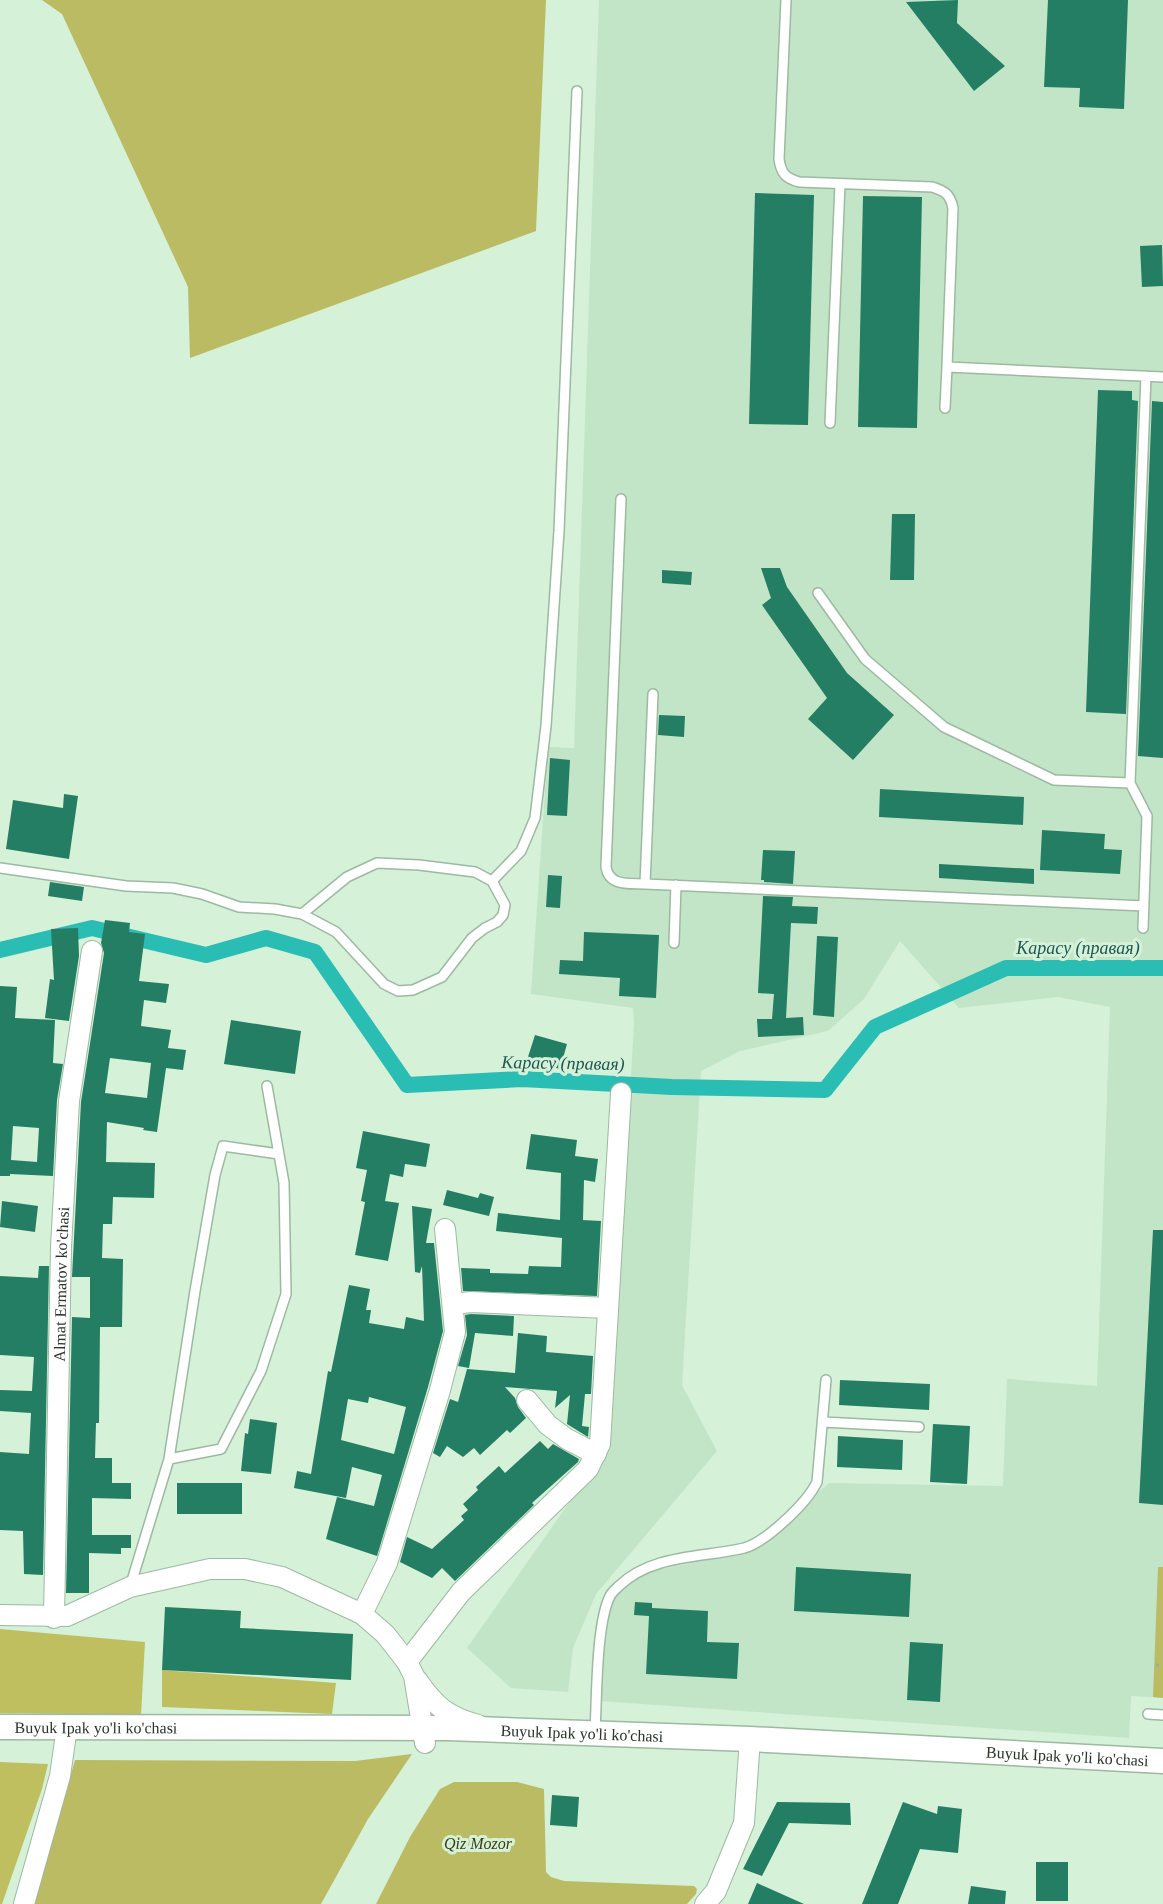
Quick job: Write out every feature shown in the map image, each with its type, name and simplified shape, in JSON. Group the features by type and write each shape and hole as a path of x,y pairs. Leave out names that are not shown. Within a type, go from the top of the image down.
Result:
{"street":[{"name":"Almat Ermatov ko'chasi","path":"54,1617 61,1247 69,1101 92,951"},
{"path":"424,1736 411,1669 461,1592 588,1468 600,1444 621,1093"},
{"path":"362,1614 387,1563 440,1390 455,1332 445,1229"},
{"path":"454,1304 471,1302 608,1308"},
{"path":"527,1400 548,1425 567,1439 596,1454"},
{"name":"Buyuk Ipak yo'li ko'chasi","path":"0,1615 67,1617 130,1587 210,1569 257,1570 282,1577 362,1614 385,1634 433,1702 443,1711 456,1718 498,1730"},
{"name":"Buyuk Ipak yo'li ko'chasi","path":"0,1727 66,1735"},
{"name":"Buyuk Ipak yo'li ko'chasi","path":"424,1736 498,1730 595,1734 1163,1776"},
{"name":"Buyuk Ipak yo'li ko'chasi","path":"0,1742 66,1735 424,1736 1163,1761"},
{"path":"24,1904 60,1776 66,1735"},
{"path":"705,1904 716,1891 744,1823 749,1746"}],"lane":[{"path":"786,0 779,159 781,171 788,178 799,182 932,188 944,191 951,197 953,208 945,408"},
{"path":"492,882 521,851 535,818 546,726 560,531 577,92"},
{"path":"830,423 840,183"},
{"path":"947,367 1163,377"},
{"path":"1143,928 1147,816 1130,783 1146,376"},
{"path":"621,499 606,867 607,874 613,880 620,883 1144,906"},
{"path":"818,593 865,659 944,727 1054,780 1130,783"},
{"path":"645,884 653,694"},
{"path":"0,868 126,886 173,888 202,894 239,907 275,909 302,914 336,932 384,984 398,991 413,990 442,977 472,939 497,922 503,915 505,905 492,882 475,872 419,865 377,863 347,876 302,914"},
{"path":"674,943 676,885"},
{"path":"169,1459 220,1449 261,1371 286,1294 284,1183 267,1086"},
{"path":"130,1587 169,1459 195,1292 222,1146 279,1154"},
{"path":"595,1734 602,1622 610,1594 632,1574 681,1557 745,1548 765,1539 812,1492 819,1470 826,1380"},
{"path":"823,1422 919,1427"},
{"path":"1148,1714 1163,1715"}],"path":[{"path":"1156,1665 1163,1665"}],"shaded area":[{"path":"599,0 1163,0 1163,1698 1131,1696 1129,1738 599,1701 610,1603 636,1574 752,1551 829,1483 1003,1486 1007,1379 1097,1386 1110,1007 1058,997 959,1008 900,941 864,999 828,1031 740,1051 701,1071 682,1385 717,1451 596,1594 573,1648 568,1692 511,1688 467,1648 609,1446 634,1024 633,1008 531,994 548,747 574,748"},
{"path":"0,1629 145,1642 141,1715 0,1713"},
{"path":"162,1670 336,1683 332,1714 162,1707"},
{"path":"0,1762 48,1764 42,1789 2,1904 0,1904"}],"green space":[{"path":"42,0 546,0 536,231 190,358 188,287 62,14"},
{"path":"1158,1567 1163,1567 1163,1698 1153,1697"},
{"path":"412,1754 368,1819 321,1904 34,1904 75,1760 355,1761"},
{"name":"Qiz Mozor","path":"454,1782 517,1782 544,1789 546,1872 551,1877 564,1881 694,1886 697,1889 696,1894 687,1904 376,1904 410,1837 440,1789"}],"building":[{"path":"958,0 957,23 1005,66 974,91 906,2"},
{"path":"1048,0 1128,0 1124,109 1079,107 1080,88 1044,87"},
{"path":"755,193 814,195 808,425 749,424"},
{"path":"863,196 922,197 917,428 858,427"},
{"path":"1162,245 1163,286 1142,287 1140,246"},
{"path":"1098,390 1132,391 1132,400 1138,401 1126,714 1086,712"},
{"path":"1152,401 1163,402 1163,758 1138,756"},
{"path":"892,514 915,514 914,580 890,580"},
{"path":"761,568 780,568 787,587 847,673 894,715 853,760 808,719 827,698 762,605 771,598"},
{"path":"662,570 692,572 691,585 662,583"},
{"path":"659,715 685,716 684,737 658,735"},
{"path":"550,758 570,760 567,816 547,815"},
{"path":"880,789 1024,797 1023,825 879,817"},
{"path":"64,794 78,796 69,859 6,849 13,800 63,808"},
{"path":"1042,830 1105,834 1104,849 1122,850 1120,874 1040,870"},
{"path":"763,850 795,851 793,884 761,880"},
{"path":"939,864 1034,869 1034,884 939,878"},
{"path":"548,875 562,876 560,908 546,907"},
{"path":"50,882 84,887 82,901 48,896"},
{"path":"763,896 793,897 792,906 818,907 817,924 791,923 786,1018 803,1017 804,1035 758,1037 757,1019 772,1019 774,994 758,993"},
{"path":"105,920 130,923 129,932 145,934 139,981 169,984 166,1003 144,1000 141,1026 171,1030 168,1048 186,1050 183,1070 166,1068 157,1132 107,1122 106,1162 155,1163 154,1198 113,1197 112,1224 103,1224 102,1258 123,1259 122,1327 100,1327 99,1423 96,1423 95,1458 112,1458 112,1483 131,1483 131,1499 92,1498 92,1535 131,1535 131,1548 121,1548 121,1554 89,1553 89,1593 66,1593 72,1317 90,1318 90,1277 72,1277 81,1102 104,953 101,943","holes":["110,1058 151,1063 147,1098 105,1093"]},
{"path":"78,928 79,956 69,1021 45,1018 50,979 54,980 51,929"},
{"path":"584,932 659,935 656,998 619,996 620,978 559,974 560,960 583,961"},
{"path":"817,936 838,937 834,1017 813,1015"},
{"path":"0,986 17,987 15,1018 55,1020 53,1063 63,1064 57,1100 53,1176 10,1174 10,1176 0,1176","holes":["13,1126 39,1128 37,1162 11,1160"]},
{"path":"231,1020 301,1031 295,1074 224,1064"},
{"path":"535,1035 567,1044 560,1069 527,1060"},
{"path":"363,1131 430,1144 426,1167 405,1164 403,1177 390,1174 385,1201 399,1203 388,1261 355,1255 365,1202 361,1201 367,1170 356,1168"},
{"path":"531,1134 577,1140 575,1156 598,1159 595,1182 584,1180 583,1220 601,1221 597,1296 463,1291 461,1268 490,1269 490,1273 528,1274 529,1266 561,1267 562,1238 496,1231 498,1213 560,1220 561,1173 526,1169"},
{"path":"447,1190 478,1198 480,1193 494,1197 489,1216 443,1205"},
{"path":"2,1201 38,1206 35,1232 0,1227"},
{"path":"412,1206 432,1209 426,1243 434,1243 443,1331 377,1556 326,1539 337,1497 374,1506 382,1475 352,1467 346,1498 294,1488 297,1471 311,1474 328,1371 331,1372 349,1285 370,1289 366,1310 371,1310 369,1323 404,1329 406,1317 424,1321 422,1266 420,1273 415,1272","holes":["369,1397 406,1407 394,1454 341,1440 348,1399 368,1403"]},
{"path":"1153,1230 1163,1230 1163,1505 1139,1503"},
{"path":"39,1266 49,1266 43,1575 24,1574 23,1531 0,1530 0,1452 29,1454 31,1413 0,1411 0,1390 32,1391 34,1357 0,1355 0,1276 38,1278"},
{"path":"465,1315 514,1316 513,1336 475,1333 469,1368 458,1366 467,1335"},
{"path":"518,1333 547,1336 546,1352 593,1356 591,1394 585,1394 582,1426 589,1427 588,1437 567,1424 570,1395 555,1408 557,1391 505,1387 515,1398 526,1418 510,1433 507,1430 480,1455 474,1448 463,1457 447,1446 440,1457 433,1453 450,1399 458,1402 467,1369 515,1373"},
{"path":"840,1380 930,1384 929,1410 839,1405"},
{"path":"250,1419 277,1423 271,1474 241,1471 245,1433 248,1434"},
{"path":"933,1424 970,1426 967,1484 930,1482"},
{"path":"838,1436 903,1440 902,1470 837,1467"},
{"path":"540,1441 548,1449 553,1444 579,1459 578,1462 532,1503 534,1505 455,1581 442,1568 432,1578 400,1562 407,1537 432,1549 464,1520 461,1516 468,1510 463,1504 478,1490 476,1487 499,1466 505,1473"},
{"path":"177,1483 242,1483 242,1514 177,1514"},
{"path":"796,1567 911,1574 909,1617 794,1611"},
{"path":"635,1602 652,1603 652,1608 708,1611 707,1642 739,1643 737,1679 646,1674 649,1616 634,1615"},
{"path":"165,1607 241,1611 240,1628 353,1634 351,1680 162,1670"},
{"path":"910,1642 943,1644 940,1702 907,1700"},
{"path":"552,1795 579,1797 577,1827 550,1825"},
{"path":"777,1802 850,1803 851,1825 789,1823 762,1876 743,1869"},
{"path":"903,1802 937,1814 938,1806 962,1809 958,1853 920,1849 898,1904 862,1904"},
{"path":"1036,1862 1068,1862 1068,1901 1036,1901"},
{"path":"757,1883 804,1904 748,1904"},
{"path":"971,1886 1006,1891 1005,1904 968,1904"}],"waterway":[{"name":"Карасу (правая)","path":"0,950 92,928 206,955 266,938 315,952 407,1085 522,1079 672,1087 825,1090 875,1027 1006,968 1163,968"}]}
